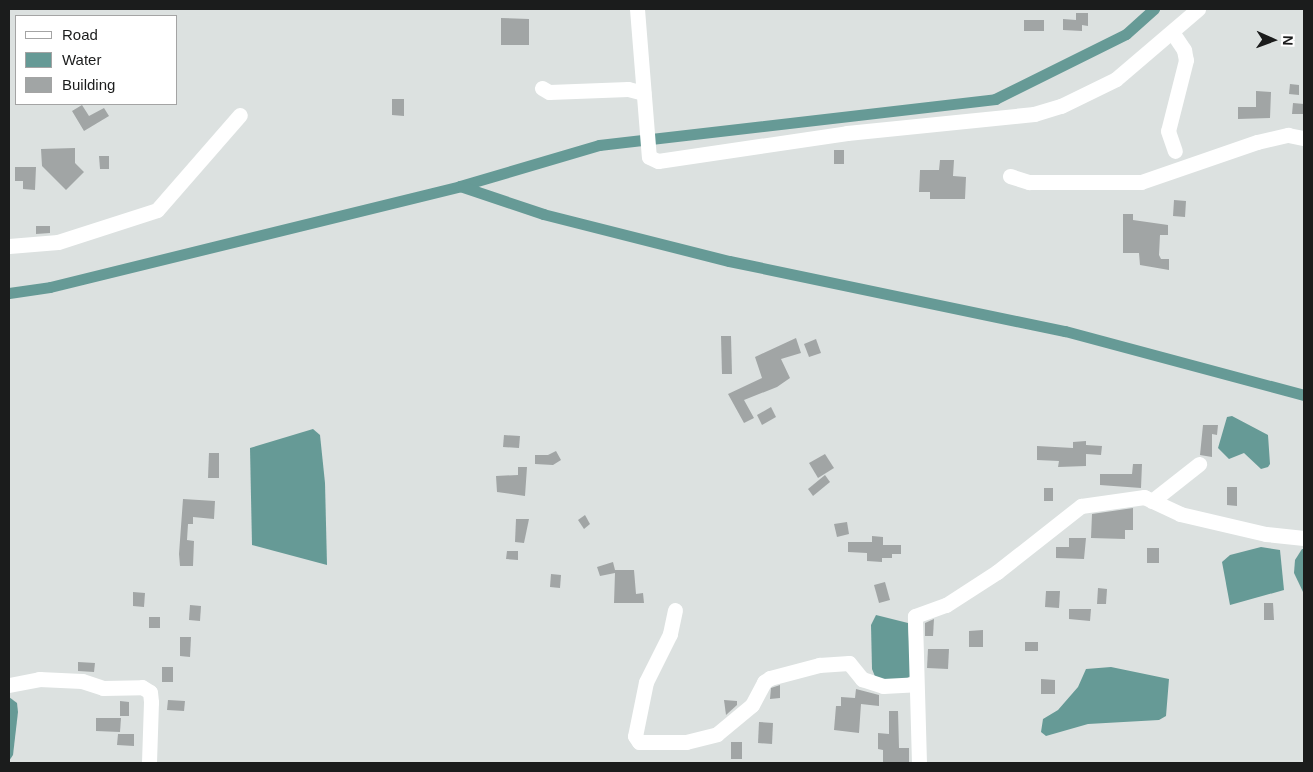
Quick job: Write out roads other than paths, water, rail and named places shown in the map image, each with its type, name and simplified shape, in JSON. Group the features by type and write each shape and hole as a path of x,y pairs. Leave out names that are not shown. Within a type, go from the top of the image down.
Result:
{"street":[{"path":"637,9 649,157 658,161 847,133 1034,114 1061,106 1116,79 1198,9"},
{"path":"1172,32 1186,54 1186,67 1168,131 1175,151"},
{"path":"542,88 549,92 628,89 644,92"},
{"path":"9,246 58,242 157,210 240,115"},
{"path":"1010,176 1029,182 1141,182 1257,142 1288,135 1304,138"},
{"path":"1152,501 1199,464"},
{"path":"919,763 914,616 946,605 997,572 1081,506 1121,498 1144,497 1189,516 1266,534 1304,538"},
{"path":"675,610 670,634 646,682 635,736 639,742 686,742 716,734 752,706 770,678 819,665 849,663 862,679 883,686 916,684"},
{"path":"9,686 39,679 82,681 103,688 142,687 150,692 152,702 149,763"}],"water":[{"path":"1232,416 1268,435 1270,464 1268,467 1261,469 1244,453 1229,459 1218,448 1227,417"},
{"path":"313,429 320,435 325,483 327,565 252,545 250,448"},
{"path":"1261,547 1280,550 1284,590 1230,605 1222,562 1230,555"},
{"path":"1302,549 1304,549 1304,594 1294,573 1295,560"},
{"path":"876,615 908,623 911,676 902,681 876,679 872,669 871,625"},
{"path":"1111,667 1169,679 1166,716 1159,720 1088,724 1046,736 1041,732 1043,719 1058,710 1078,687 1086,669"},
{"path":"9,697 17,703 18,712 13,755 9,761"}],"waterway":[{"path":"460,186 599,145 995,99 1126,34 1154,9"},
{"path":"9,293 50,287 460,186 543,214 729,261 1065,331 1304,395"}]}
